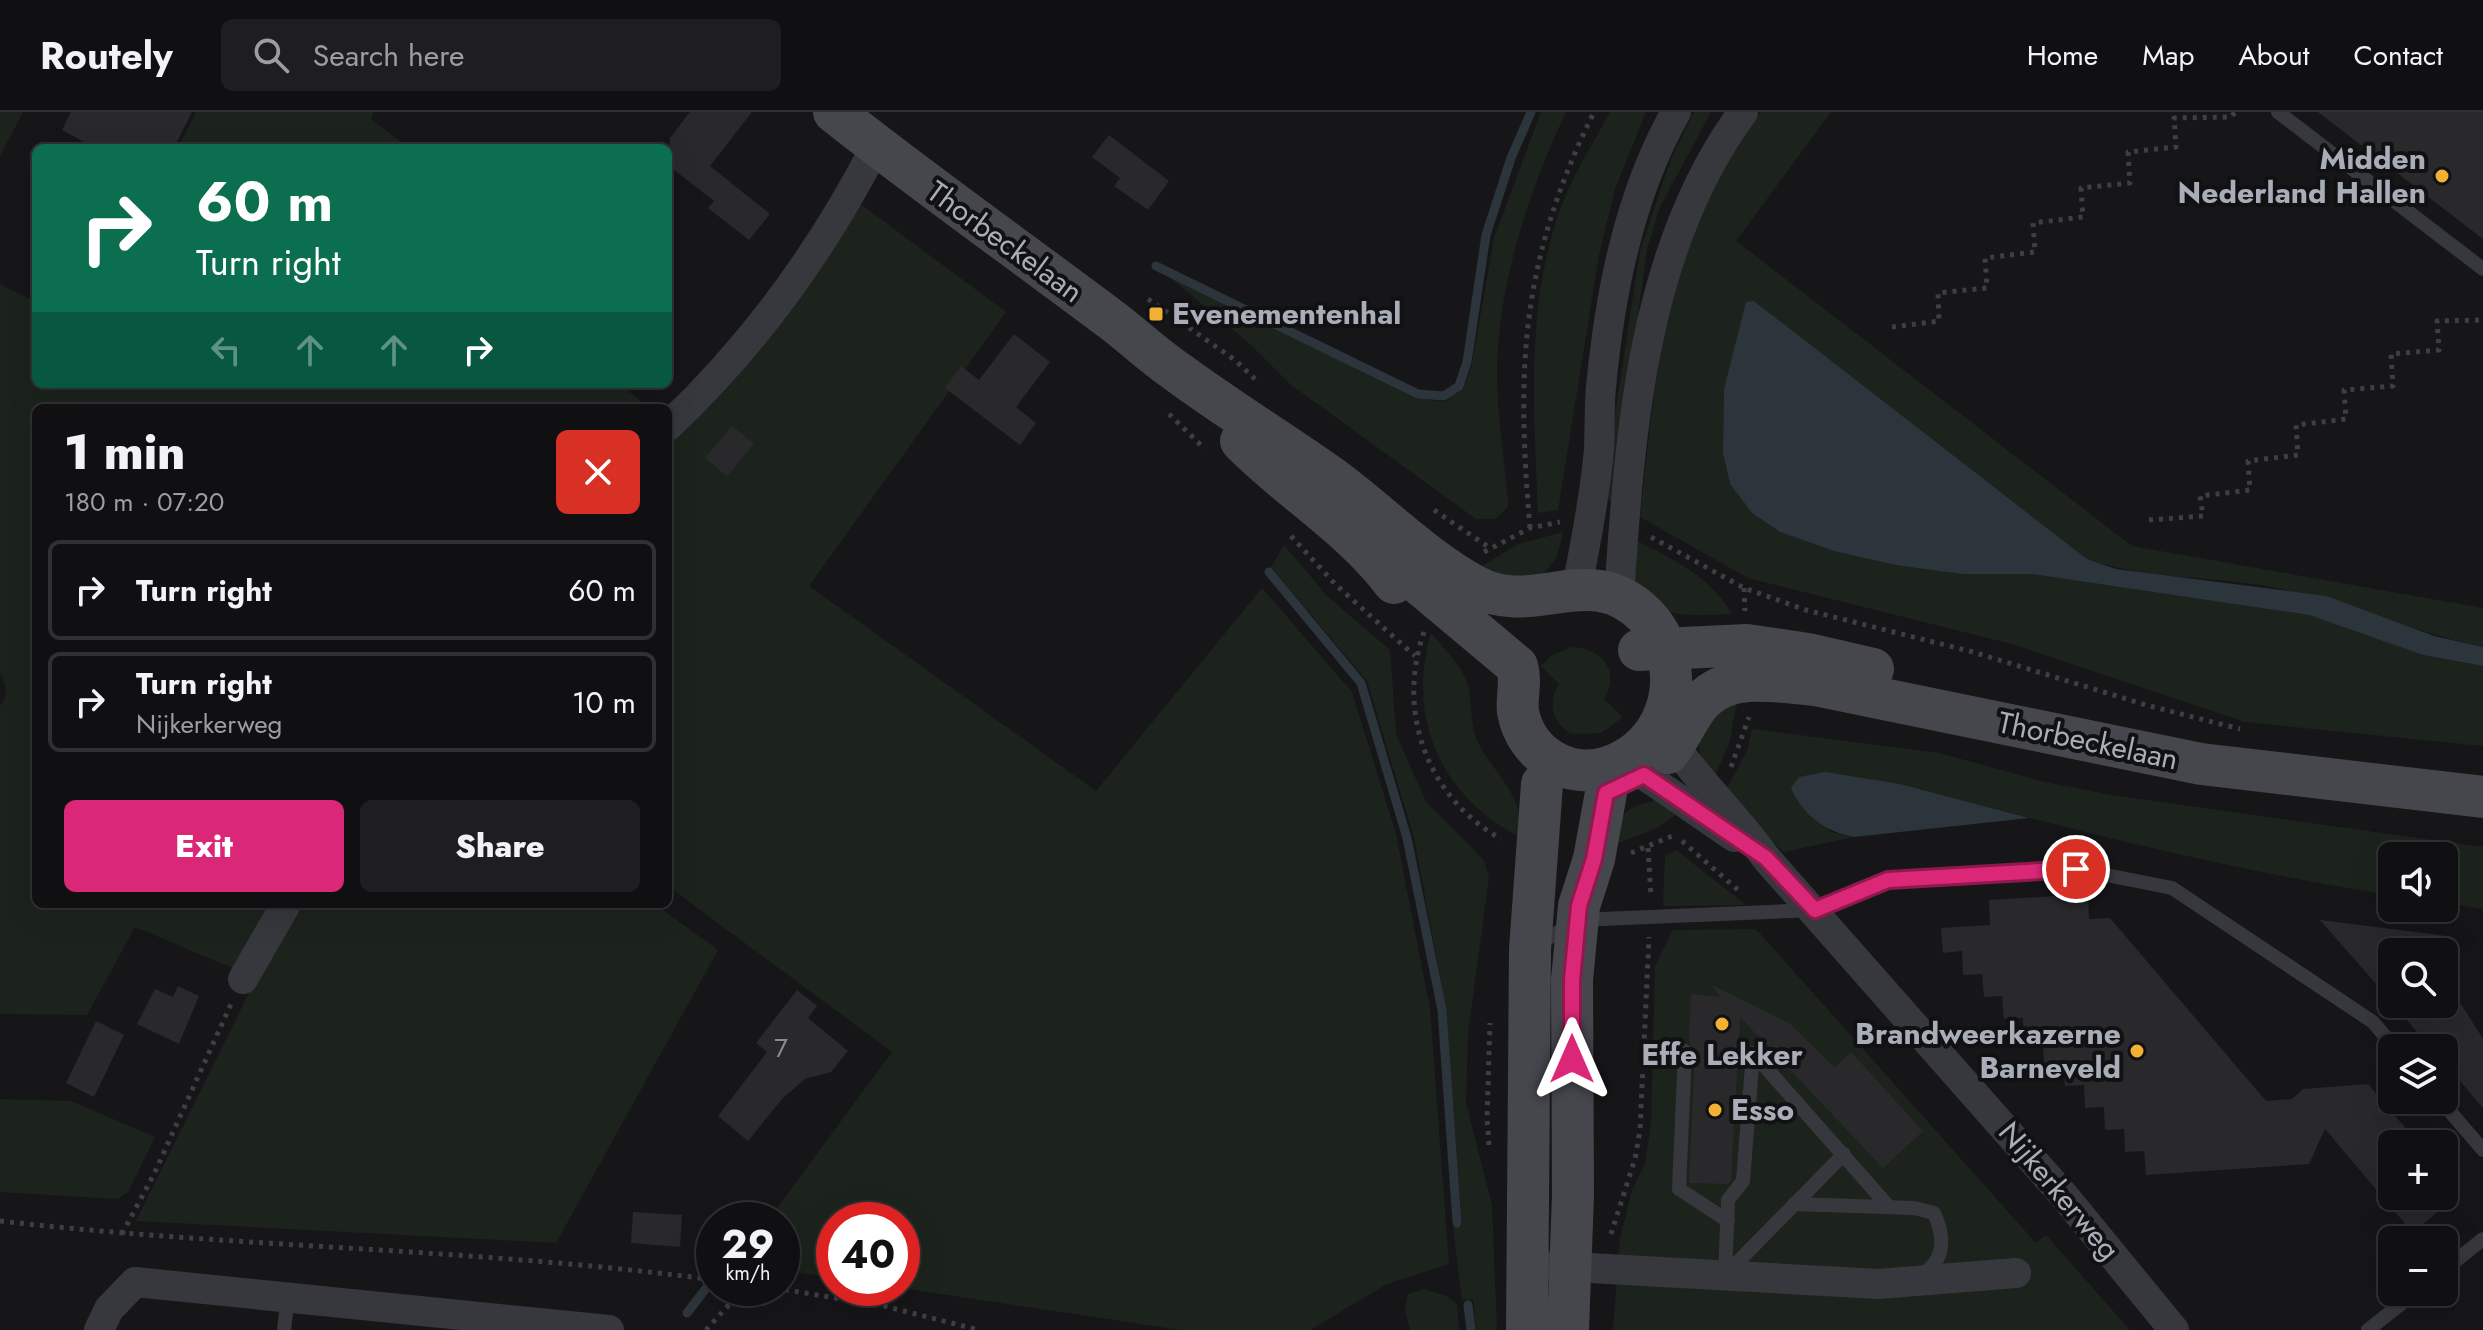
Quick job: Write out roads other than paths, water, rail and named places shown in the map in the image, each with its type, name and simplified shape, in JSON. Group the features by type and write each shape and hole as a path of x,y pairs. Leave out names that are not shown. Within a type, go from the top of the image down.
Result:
{"main road":[{"name":"Thorbeckelaan","path":"834,112 1176,372 1332,478 1457,575 1504,598 1568,597"},
{"name":"Thorbeckelaan","path":"1176,372 1289,487 1377,560 1395,584 1422,637 1499,665"},
{"name":"Thorbeckelaan","path":"1377,560 1406,573 1499,665"},
{"path":"1619,596 1653,642 1672,688 1667,736 1660,763 1644,775 1593,786 1542,784 1514,762 1494,724 1499,665 1533,626 1568,597 1619,596"},
{"path":"1568,597 1627,633 1653,642"},
{"name":"Thorbeckelaan","path":"1653,642 1747,645 1808,654 2167,740 2303,760 2483,779"},
{"path":"1499,665 1517,666 1521,679 1517,707 1523,732 1537,751 1593,786"},
{"name":"Thorbeckelaan","path":"1667,736 1701,701 1726,684 1750,681 1815,685 2201,764 2483,797"},
{"path":"1593,786 1650,740 1667,736"},
{"path":"1527,1330 1530,949 1542,784"},
{"path":"1568,1330 1587,1268 1573,1195 1572,980 1578,913 1594,859 1593,786"}],"street":[{"path":"1568,597 1599,449 1601,389 1611,309 1627,237 1655,156 1676,112"},
{"path":"1619,596 1625,513 1647,350 1659,294 1674,243 1694,199 1743,112"},
{"path":"672,422 738,356 769,317 876,146"},
{"name":"Nijkerkerweg","path":"1667,736 1707,787 1736,816 1766,858 2080,1214 2174,1330"},
{"name":"Nijkerkerweg","path":"1644,775 1766,858"},
{"path":"243,979 284,908"},
{"path":"1527,1265 1878,1284 2016,1273"},
{"path":"99,1330 109,1309 135,1282 609,1330"}],"lane":[{"path":"2278,112 2483,269"},
{"path":"1530,949 1578,913 1651,917 1815,910 1888,880 2076,869 2172,888 2373,1022 2383,1034"},
{"path":"1685,1051 1679,1189 1728,1221"},
{"path":"1725,1275 1728,1200 1743,1181 1753,1053 1889,1207"},
{"path":"2452,1114 2483,1150"},
{"path":"1725,1275 1844,1154"},
{"path":"1794,1204 1889,1207 1934,1213 1942,1231 1943,1249 1926,1273 1909,1282"},
{"path":"2458,1259 2483,1239"},
{"path":"284,1330 288,1296"},
{"path":"2368,1330 2398,1306"}],"waterway":[{"path":"1156,266 1418,394 1444,396 1459,386 1467,362 1486,235 1511,158 1531,112"},
{"path":"1269,572 1361,683 1407,838 1442,1010 1457,1223"},
{"path":"687,1313 696,1301"},
{"path":"1468,1305 1471,1330"}],"place":[{"name":"Midden Nederland Hallen","path":"2442,176"},
{"name":"Evenementenhal","path":"1156,314"},
{"name":"Effe Lekker","path":"1722,1024"},
{"name":"Brandweerkazerne Barneveld","path":"2137,1051"},
{"name":"Esso","path":"1715,1110"}]}
